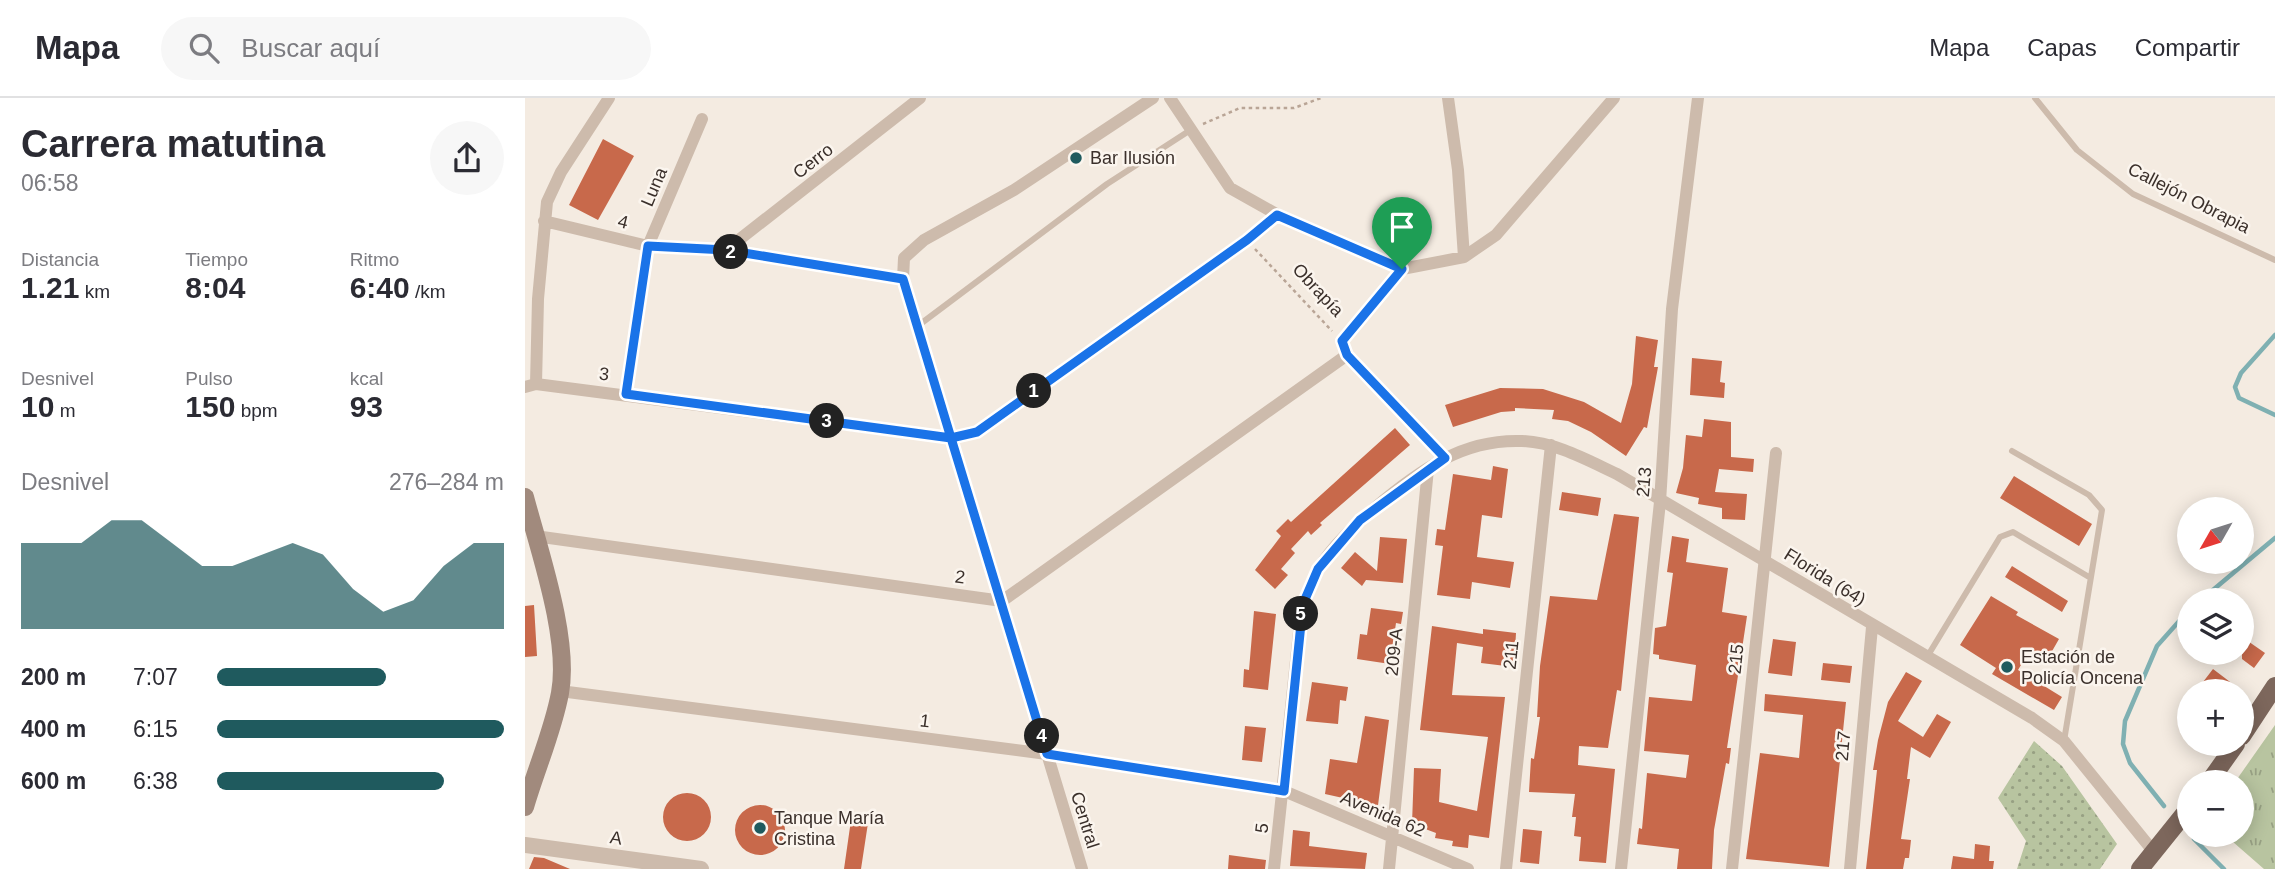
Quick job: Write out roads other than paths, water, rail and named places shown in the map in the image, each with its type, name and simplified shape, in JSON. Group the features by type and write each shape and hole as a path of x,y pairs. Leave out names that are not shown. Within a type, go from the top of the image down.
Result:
{"main road":[{"path":"525,497 551,594 559,646 560,691 525,807"},
{"path":"2254,718 2275,686"},
{"path":"2140,869 2177,822"}],"street":[{"path":"530,386 544,221 548,202 561,172 609,98"},
{"name":"Cerro","path":"726,250 920,98"},
{"name":"Central","path":"1082,869 903,279 904,258 924,240 1014,190 1153,98"},
{"path":"1170,98 1230,188 1277,215 1402,269 1464,257 1496,235 1614,98"},
{"path":"1448,98 1458,170 1464,257"},
{"name":"213","path":"1621,869 1660,502 1672,309 1698,98"},
{"name":"Luna","path":"626,394 648,246 702,120"},
{"name":"3","path":"530,386 626,394 951,438 977,432 1247,240 1277,215"},
{"name":"4","path":"544,221 648,246 726,250 903,279"},
{"name":"Obrapía","path":"1402,269 1342,341 1347,355 1445,458"},
{"path":"1002,601 1347,355"},
{"name":"Florida (64)","path":"1428,469 1445,458 1496,443 1522,441 1551,445 1617,474 1872,627 2013,707 2064,741 2158,845"},
{"name":"211","path":"1506,869 1551,445"},
{"name":"215","path":"1732,869 1776,453"},
{"name":"5","path":"1274,869 1303,604 1318,569 1360,520 1428,469"},
{"name":"209-A","path":"1392,838 1428,469"},
{"name":"2","path":"535,536 1002,601"},
{"name":"217","path":"1850,869 1872,627"},
{"name":"1","path":"560,691 1047,754 1284,791"},
{"name":"Avenida 62","path":"1284,791 1468,869"},
{"path":"1389,869 1392,838"},
{"name":"A","path":"525,845 701,869"}],"lane":[{"name":"Callejón Obrapia","path":"2035,98 2077,150 2133,194 2275,260"},
{"path":"919,325 1107,184 1192,129"},
{"path":"2012,451 2089,495 2102,510 2064,741"},
{"path":"1926,658 2000,537 2006,533 2013,532 2089,577"}],"waterway":[{"path":"2275,335 2241,373 2235,387 2239,398 2275,415"},
{"path":"2215,588 2275,538"},
{"path":"2164,806 2130,763 2123,744 2125,721 2157,646 2177,624"},
{"path":"2202,847 2224,869"}],"place":[{"name":"Bar Ilusión","path":"1076,158"},
{"name":"Estación de Policía Oncena","path":"2007,667"},
{"name":"Tanque María Cristina","path":"760,828"}]}
